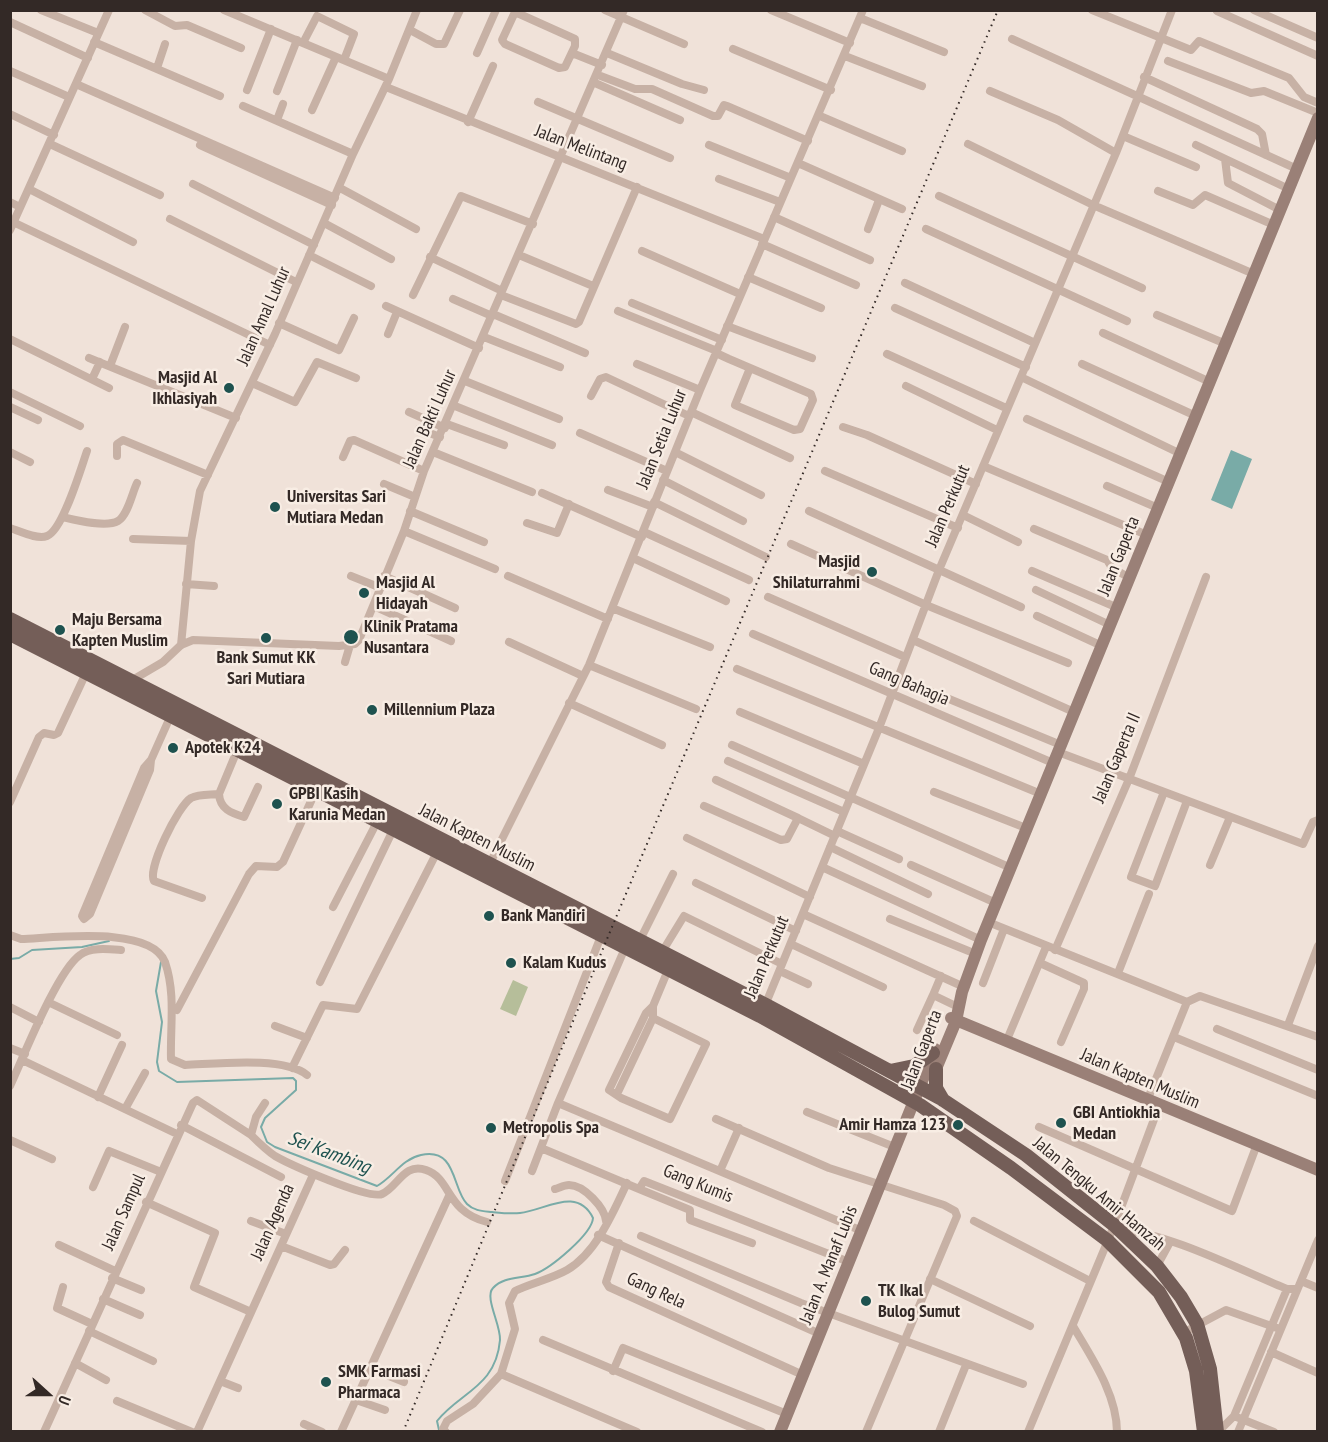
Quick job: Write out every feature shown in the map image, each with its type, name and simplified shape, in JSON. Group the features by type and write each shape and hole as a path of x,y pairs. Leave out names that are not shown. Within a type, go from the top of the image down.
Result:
{"main road":[{"name":"Jalan Kapten Muslim","path":"10,619 171,715 241,743"},
{"name":"Jalan Kapten Muslim","path":"10,634 86,673 125,686 241,743 486,871 601,936 668,970 763,1011 923,1089"},
{"name":"Jalan Kapten Muslim","path":"319,783 377,822 437,852 486,871 640,940 763,1011 915,1106"},
{"path":"890,1071 914,1066 933,1053"},
{"path":"936,1069 936,1088 943,1101"},
{"name":"Jalan Tengku Amir Hamzah","path":"923,1089 1026,1155 1117,1228 1157,1266 1181,1297 1197,1324 1210,1369 1218,1431"},
{"name":"Jalan Tengku Amir Hamzah","path":"915,1106 1011,1168 1107,1240 1159,1292 1183,1333 1196,1371 1204,1431"}],"street":[{"path":"41,10 157,68 220,96"},
{"path":"109,10 12,226 270,345"},
{"path":"145,10 175,26 187,25 241,48"},
{"name":"Jalan Melintang","path":"224,10 340,58 468,122 637,187 856,285"},
{"name":"Jalan Amal Luhur","path":"181,645 191,541 200,491 270,345 353,154 388,83 417,10"},
{"path":"410,30 436,44 444,44 460,10"},
{"path":"477,53 496,10"},
{"path":"605,10 623,14 684,44"},
{"path":"771,10 850,43"},
{"path":"1092,10 1191,50 1198,41 1249,61 1288,78 1304,97 1317,103"},
{"name":"Jalan Perkutut","path":"763,1011 879,728 939,570 1116,153 1172,10"},
{"path":"1254,10 1317,38"},
{"path":"1217,11 1317,56"},
{"path":"518,13 573,37 575,42 572,53 565,67 560,68 505,44 502,40 511,15 518,13"},
{"path":"860,13 944,52"},
{"name":"Jalan Setia Luhur","path":"486,871 588,665 740,294 831,90 860,13"},
{"name":"Jalan Bakti Luhur","path":"345,662 350,645 359,640 374,606 384,576 404,531 424,471 455,406 623,14"},
{"path":"277,92 300,41 317,16 354,34 312,110"},
{"path":"10,22 88,58"},
{"path":"247,90 271,29"},
{"path":"1012,39 1137,98 1297,169"},
{"path":"157,68 165,45"},
{"path":"733,49 831,90"},
{"path":"572,53 602,65"},
{"path":"607,53 682,84 704,90"},
{"path":"845,56 922,86"},
{"path":"1168,61 1253,94 1262,90 1317,118"},
{"path":"468,122 493,66"},
{"path":"10,71 69,97"},
{"path":"1144,77 1257,129 1262,134 1266,155"},
{"path":"596,79 635,89 652,90 712,116 718,116 722,108 727,106 808,141"},
{"path":"596,79 680,120"},
{"path":"76,84 334,201"},
{"path":"990,91 1058,120 1116,153"},
{"path":"538,102 670,158"},
{"path":"277,120 283,104"},
{"path":"243,106 353,154"},
{"path":"10,114 54,135"},
{"path":"820,116 902,151"},
{"name":"Jalan Gaperta","path":"915,1106 936,1069 988,922 1317,118"},
{"path":"1123,136 1196,167"},
{"path":"50,144 160,195"},
{"path":"968,144 1093,205 1254,274"},
{"path":"710,145 791,178"},
{"path":"1196,145 1288,189"},
{"path":"200,146 334,201"},
{"path":"1225,159 1228,183 1280,210"},
{"path":"798,162 902,209"},
{"path":"719,178 780,202"},
{"path":"193,184 314,245"},
{"path":"430,257 502,293 578,324 637,187"},
{"path":"340,188 416,229"},
{"path":"29,189 134,242"},
{"path":"1158,191 1193,205 1205,195 1274,225"},
{"path":"412,296 461,196 533,224"},
{"path":"939,196 1072,254 1142,288"},
{"path":"868,229 879,200"},
{"path":"10,202 20,207"},
{"path":"774,217 870,260"},
{"path":"170,219 296,282"},
{"path":"324,223 391,259"},
{"path":"926,229 1127,321"},
{"path":"642,250 740,294"},
{"path":"309,255 371,286"},
{"path":"519,255 593,286"},
{"path":"748,277 820,308"},
{"path":"905,283 1035,343"},
{"path":"453,299 585,353"},
{"path":"632,303 722,340"},
{"path":"386,306 479,348"},
{"path":"895,308 1026,367"},
{"path":"618,310 812,395 813,400 800,429 795,430 735,405 750,368"},
{"path":"387,334 397,312"},
{"path":"1157,315 1226,344"},
{"path":"279,323 339,350 354,318"},
{"path":"727,326 812,358"},
{"path":"110,366 125,327"},
{"path":"1103,333 1210,382"},
{"path":"484,337 560,367"},
{"path":"10,339 109,388"},
{"path":"887,354 1006,408"},
{"path":"89,358 236,418"},
{"path":"92,380 100,362"},
{"path":"252,383 295,402 316,362 356,378"},
{"path":"637,364 700,390"},
{"path":"1082,364 1196,416"},
{"path":"591,396 600,379 606,377 790,458"},
{"path":"1021,377 1181,454"},
{"path":"465,381 559,419"},
{"path":"906,386 997,430"},
{"path":"10,392 80,426"},
{"path":"455,406 552,445"},
{"path":"10,407 38,420"},
{"path":"409,412 504,445"},
{"path":"1027,419 1169,482"},
{"path":"843,427 867,435 976,483"},
{"path":"419,429 440,437"},
{"path":"580,433 667,471"},
{"path":"117,456 117,444 123,440 208,475"},
{"path":"344,457 350,441 354,440 424,471"},
{"path":"10,528 34,535 48,536 62,518 87,451"},
{"path":"10,452 30,462"},
{"path":"434,452 569,504 749,579"},
{"path":"675,452 761,495"},
{"path":"983,466 1148,535"},
{"path":"825,471 958,528"},
{"path":"663,480 743,521"},
{"path":"62,518 90,523 119,520 137,483"},
{"path":"384,484 415,497"},
{"path":"1107,486 1158,508"},
{"path":"608,490 654,505 766,557"},
{"path":"526,523 557,533 569,504"},
{"path":"410,511 484,542"},
{"path":"809,511 1021,606"},
{"path":"963,515 1018,542"},
{"path":"1034,529 1107,560 1112,568 1130,578"},
{"path":"404,531 495,569"},
{"path":"132,539 191,541"},
{"path":"791,544 926,605 1068,663"},
{"path":"633,558 726,601"},
{"path":"1032,571 1118,608"},
{"path":"351,576 381,588"},
{"path":"384,576 455,608"},
{"path":"508,576 608,619"},
{"name":"Jalan Gaperta II","path":"1006,1042 1040,963 1050,949 1129,779 1206,577"},
{"path":"186,584 214,586"},
{"path":"1036,590 1110,625"},
{"path":"768,597 905,657"},
{"path":"374,606 451,641"},
{"path":"612,608 710,647"},
{"path":"1037,616 1102,646"},
{"name":"Gang Bahagia","path":"753,634 890,694 1057,754"},
{"path":"125,686 163,662 181,645 205,640 350,645"},
{"path":"913,640 1074,712"},
{"path":"509,642 583,676"},
{"path":"588,665 696,709"},
{"path":"737,669 1041,794"},
{"path":"10,802 39,737 44,733 54,735 58,733 86,673"},
{"path":"898,678 1057,754 1303,844 1313,822 1317,820"},
{"path":"569,703 662,745"},
{"path":"740,712 864,764"},
{"path":"106,866 90,914 84,919 82,916 129,815 144,768 151,760 171,715"},
{"path":"241,743 219,794 220,802 225,809 244,817 258,787"},
{"path":"732,745 1011,868"},
{"path":"728,761 844,812"},
{"path":"716,780 798,818 899,859"},
{"path":"177,1010 249,874 256,866 277,867 283,862 319,783"},
{"path":"934,792 1026,828"},
{"path":"1164,792 1131,877 1155,886 1187,801"},
{"path":"202,898 154,881 151,872 162,844 185,803 197,796 219,794"},
{"path":"704,806 781,840 787,839 798,818"},
{"path":"1210,865 1230,817"},
{"path":"333,907 377,822"},
{"path":"320,982 393,830"},
{"path":"687,838 810,897"},
{"path":"830,847 928,894"},
{"path":"292,1068 323,1005 357,1009 437,852"},
{"path":"911,865 996,903"},
{"path":"822,867 981,940"},
{"path":"640,940 673,874"},
{"path":"696,883 796,931"},
{"path":"1118,973 1149,894"},
{"path":"803,914 964,987"},
{"path":"662,952 684,916 781,967 808,984"},
{"path":"890,919 976,954"},
{"path":"988,922 1050,949 1118,973 1187,1002"},
{"path":"983,983 1004,929"},
{"path":"10,935 21,939 104,937 138,940 159,952 165,962 172,1006 171,1059 174,1062 185,1065 271,1063 292,1068 307,1075"},
{"path":"505,1181 601,936"},
{"path":"790,944 882,987"},
{"path":"1288,1025 1317,945"},
{"path":"532,1171 625,948"},
{"path":"10,1086 48,1002 81,954 99,950 121,950"},
{"path":"1040,963 1084,984 1084,989 1061,1042"},
{"path":"653,1018 702,1041 705,1045 670,1119 621,1098 609,1090 621,1076 646,1013 653,1006 668,970"},
{"path":"917,1030 942,976"},
{"path":"933,995 955,1014"},
{"path":"1147,1101 1187,1002 1200,996 1317,1037"},
{"path":"48,1002 117,1035"},
{"path":"638,1038 653,1018 653,1006"},
{"path":"10,1007 39,1022"},
{"name":"Jalan Gaperta","path":"923,1089 933,1053 955,1014"},
{"name":"Jalan Kapten Muslim","path":"955,1014 1006,1042 1256,1147 1317,1170"},
{"path":"275,1026 307,1038"},
{"path":"1217,1029 1317,1070"},
{"path":"1174,1037 1317,1096"},
{"path":"98,1097 122,1045"},
{"path":"10,1048 98,1097 179,1130 281,1177"},
{"path":"125,1109 145,1073"},
{"name":"Jalan Sampul","path":"44,1431 192,1103 198,1100 250,1135"},
{"path":"265,1103 256,1117 250,1135 274,1155 313,1175"},
{"path":"561,1104 862,1231"},
{"name":"Jalan A. Manaf Lubis","path":"780,1431 915,1106"},
{"path":"1028,1431 1107,1240 1117,1228 1159,1106"},
{"path":"807,1112 897,1148"},
{"path":"716,1119 799,1156 955,1211 957,1219 866,1431"},
{"path":"1039,1127 1135,1171 1232,1211 1256,1147"},
{"path":"720,1171 739,1128"},
{"path":"10,1140 52,1159"},
{"name":"Gang Kumis","path":"541,1148 639,1189 644,1181 849,1262"},
{"path":"93,1186 109,1151 161,1172"},
{"name":"Jalan Agenda","path":"197,1431 313,1175 377,1196 408,1170 424,1169 438,1178 449,1196"},
{"path":"446,1431 443,1430 447,1421 473,1404 501,1374 515,1329 509,1304 511,1295 520,1288 565,1271 580,1261 598,1235 627,1183"},
{"path":"555,1189 568,1185 578,1188 601,1207 606,1221"},
{"path":"639,1189 690,1210 690,1220 752,1243"},
{"path":"341,1431 449,1196 463,1212 487,1222"},
{"path":"146,1202 215,1233 194,1287 251,1312"},
{"path":"251,1221 286,1234"},
{"path":"974,1221 1090,1281"},
{"path":"1117,1228 1170,1242 1287,1289 1299,1285 1317,1288"},
{"path":"598,1235 619,1244"},
{"path":"641,1236 966,1365 1023,1384"},
{"path":"1238,1431 1239,1418 1276,1327 1299,1285 1317,1240"},
{"path":"1157,1266 1170,1242"},
{"name":"Gang Rela","path":"803,1375 607,1286 619,1244 820,1334"},
{"path":"59,1245 141,1290"},
{"path":"281,1246 330,1265 334,1264 345,1250"},
{"path":"930,1279 1030,1326"},
{"path":"63,1287 57,1308 153,1361"},
{"path":"1257,1373 1271,1352 1287,1289"},
{"path":"103,1299 140,1315"},
{"path":"1183,1333 1226,1310 1276,1327"},
{"path":"1073,1326 1098,1369 1113,1407 1117,1431"},
{"path":"543,1340 762,1431"},
{"path":"613,1371 623,1348 787,1414"},
{"path":"1271,1352 1317,1373"},
{"path":"75,1363 106,1380"},
{"path":"939,1431 966,1365"},
{"path":"369,1368 404,1382"},
{"path":"501,1374 637,1431"},
{"path":"220,1381 238,1388"},
{"path":"356,1400 385,1410"},
{"path":"117,1401 192,1431"},
{"path":"1218,1431 1239,1418"},
{"path":"1239,1418 1274,1431"},
{"path":"304,1424 322,1431"}],"green space":[{"path":"513,980 528,987 516,1016 500,1009"}],"water":[{"path":"1231,450 1252,459 1232,509 1211,500"}],"waterway":[{"name":"Sei Kambing","path":"10,959 19,958 32,950 82,947 109,941"},
{"name":"Sei Kambing","path":"161,962 156,991 162,1022 157,1062 159,1071 177,1082 293,1078 296,1081 296,1090 265,1118 261,1127 267,1142 275,1147 377,1186 408,1160 421,1155 433,1154 441,1157 447,1163 462,1197 467,1204 476,1209 517,1213 560,1202 570,1202 578,1203 586,1208 593,1218 586,1233 551,1265 530,1276 502,1281 493,1288 490,1298 500,1334 497,1356 484,1379 437,1421 439,1430"}],"railway":[{"path":"403,1432 612,927 998,10"}],"place":[{"name":"Masjid Al Ikhlasiyah","path":"229,388"},
{"name":"Universitas Sari Mutiara Medan","path":"275,507"},
{"name":"Masjid Shilaturrahmi","path":"872,572"},
{"name":"Masjid Al Hidayah","path":"364,593"},
{"name":"Maju Bersama Kapten Muslim","path":"60,630"},
{"name":"Klinik Pratama Nusantara","path":"351,637"},
{"name":"Bank Sumut KK Sari Mutiara","path":"266,638"},
{"name":"Millennium Plaza","path":"372,710"},
{"name":"Apotek K24","path":"173,748"},
{"name":"GPBI Kasih Karunia Medan","path":"277,804"},
{"name":"Bank Mandiri","path":"489,916"},
{"name":"Kalam Kudus","path":"511,963"},
{"name":"GBI Antiokhia Medan","path":"1061,1123"},
{"name":"Amir Hamza 123","path":"958,1125"},
{"name":"Metropolis Spa","path":"491,1128"},
{"name":"TK Ikal Bulog Sumut","path":"866,1301"},
{"name":"SMK Farmasi Pharmaca","path":"326,1382"}]}
